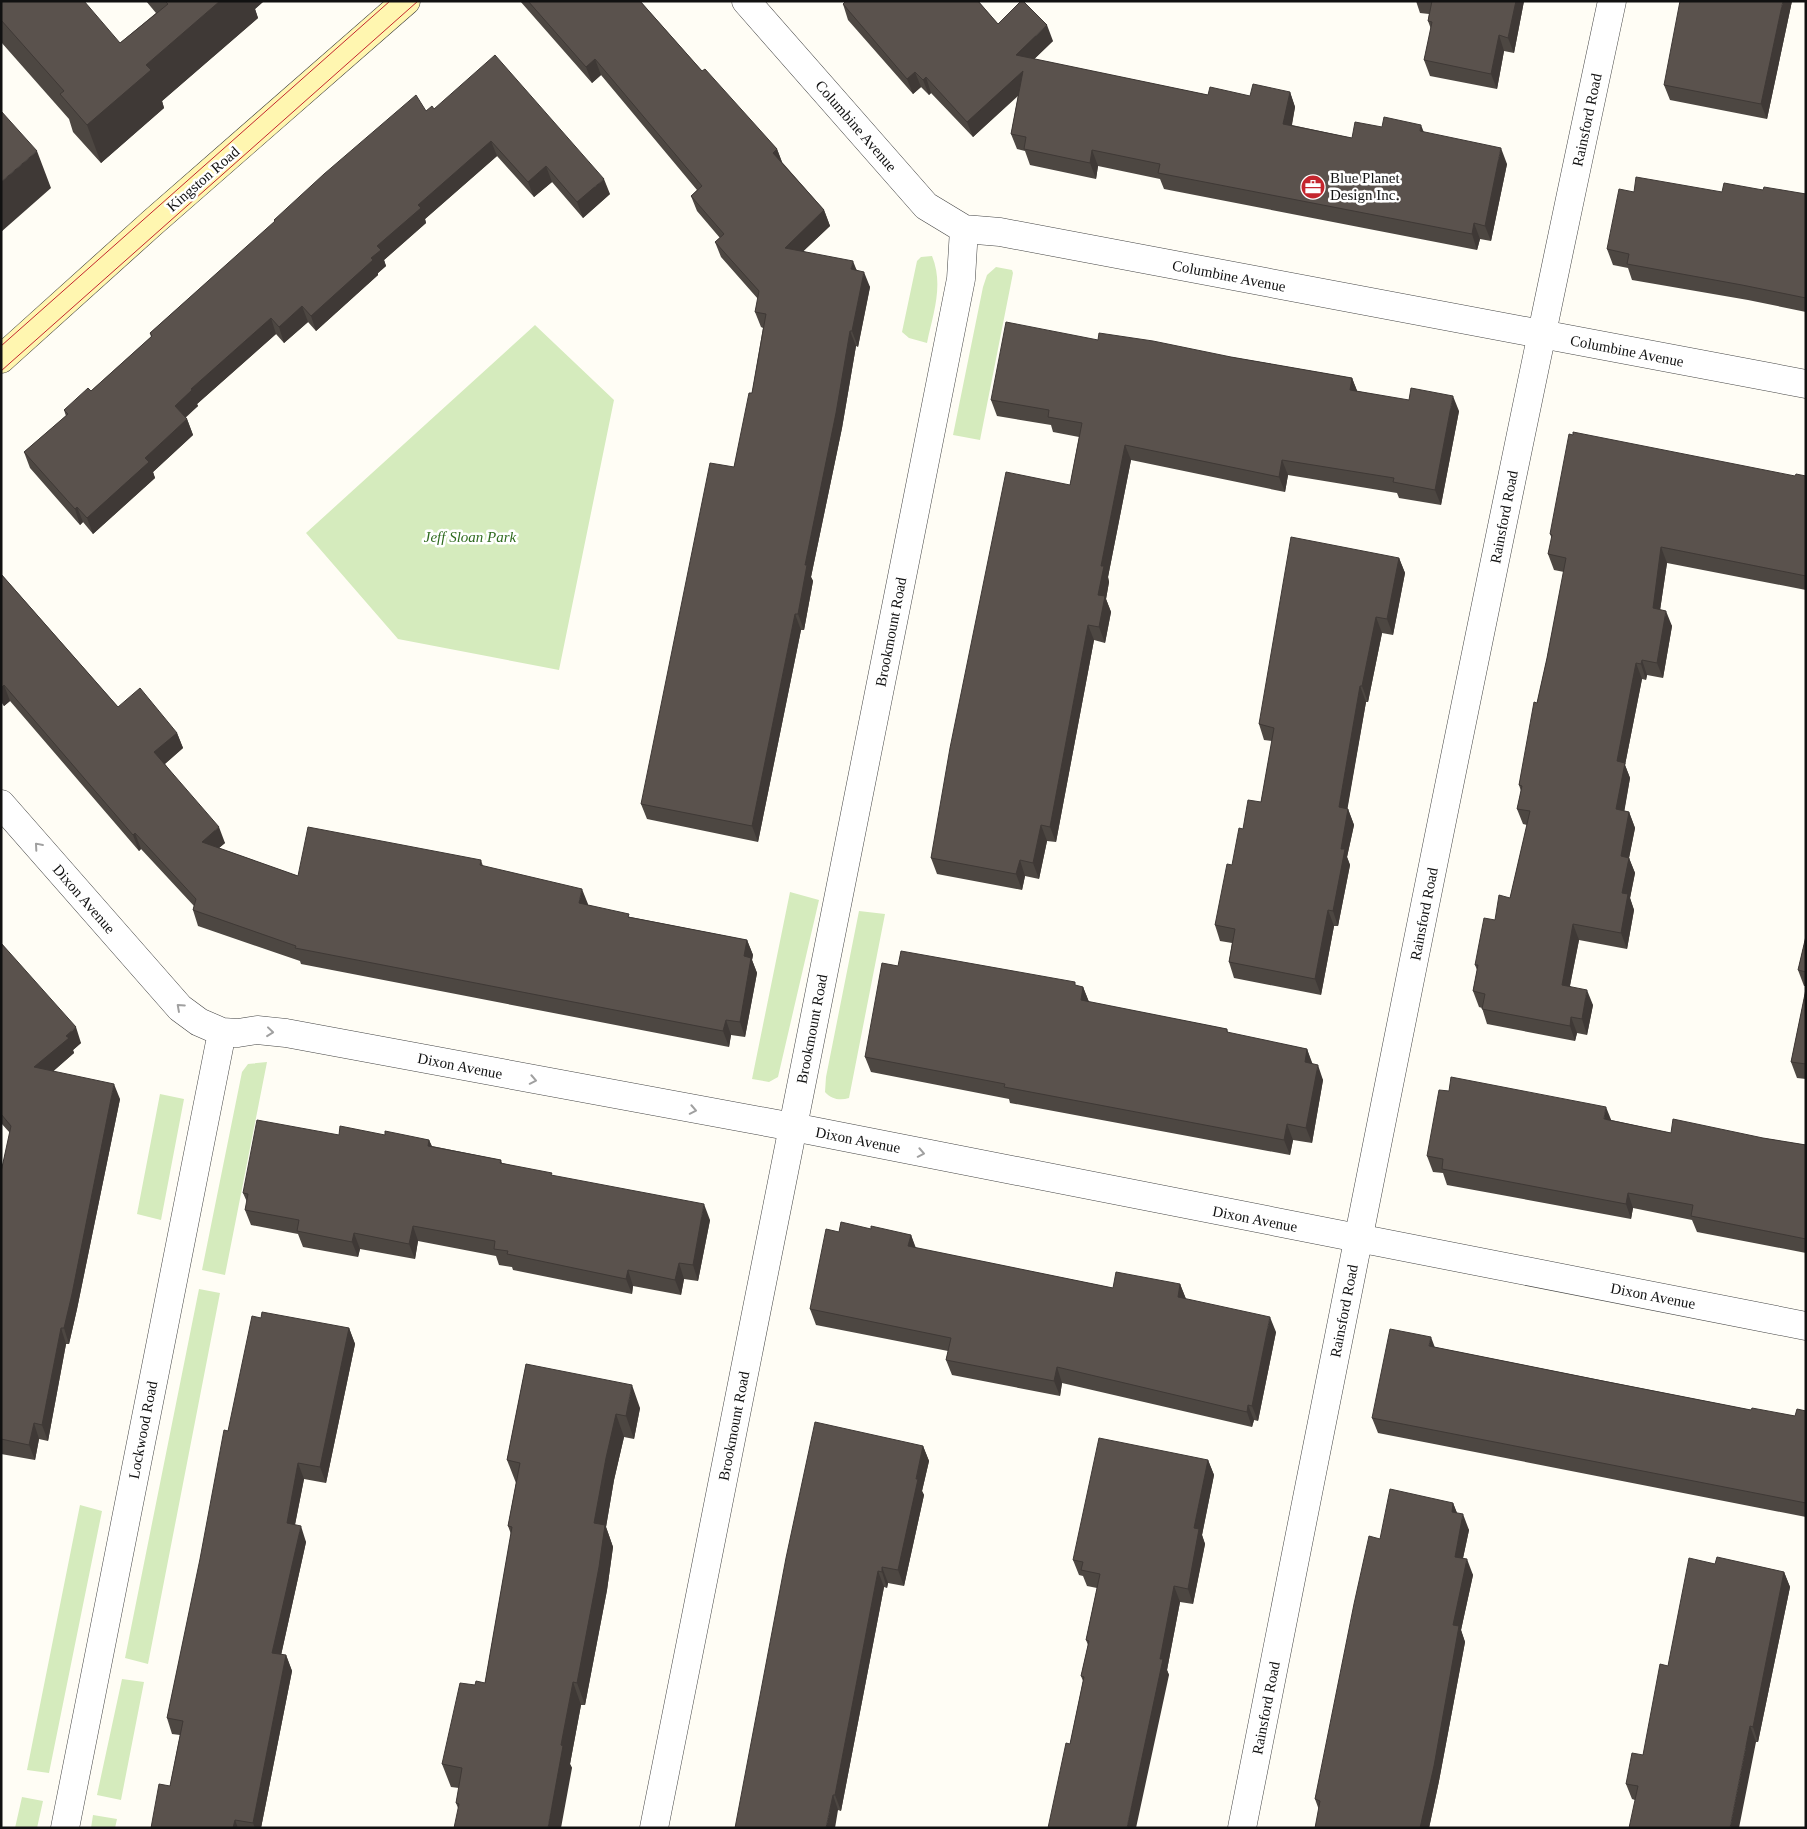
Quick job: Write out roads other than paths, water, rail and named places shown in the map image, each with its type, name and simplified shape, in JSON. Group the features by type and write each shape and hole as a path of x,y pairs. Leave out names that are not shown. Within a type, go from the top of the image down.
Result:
{"main road":[{"name":"Kingston Road","path":"1,359 145,229 406,1"}],"street":[{"name":"Columbine Avenue","path":"746,1 926,206 964,229 1000,232 1806,384"},
{"name":"Rainsford Road","path":"1242,1828 1358,1239 1541,335 1612,1"},
{"name":"Brookmount Road","path":"654,1828 961,279 964,229"},
{"name":"Dixon Avenue","path":"1,804 180,1008 199,1022 222,1032 238,1033 257,1030 286,1033 793,1127 1806,1326"},
{"name":"Lockwood Road","path":"65,1828 222,1032"}],"tram line":[{"path":"1,346 390,1"},
{"path":"1,371 418,1"}],"place":[{"name":"Blue Planet Design Inc.","path":"1313,187"}],"park label":[{"name":"Jeff Sloan Park","path":"470,537"}]}
